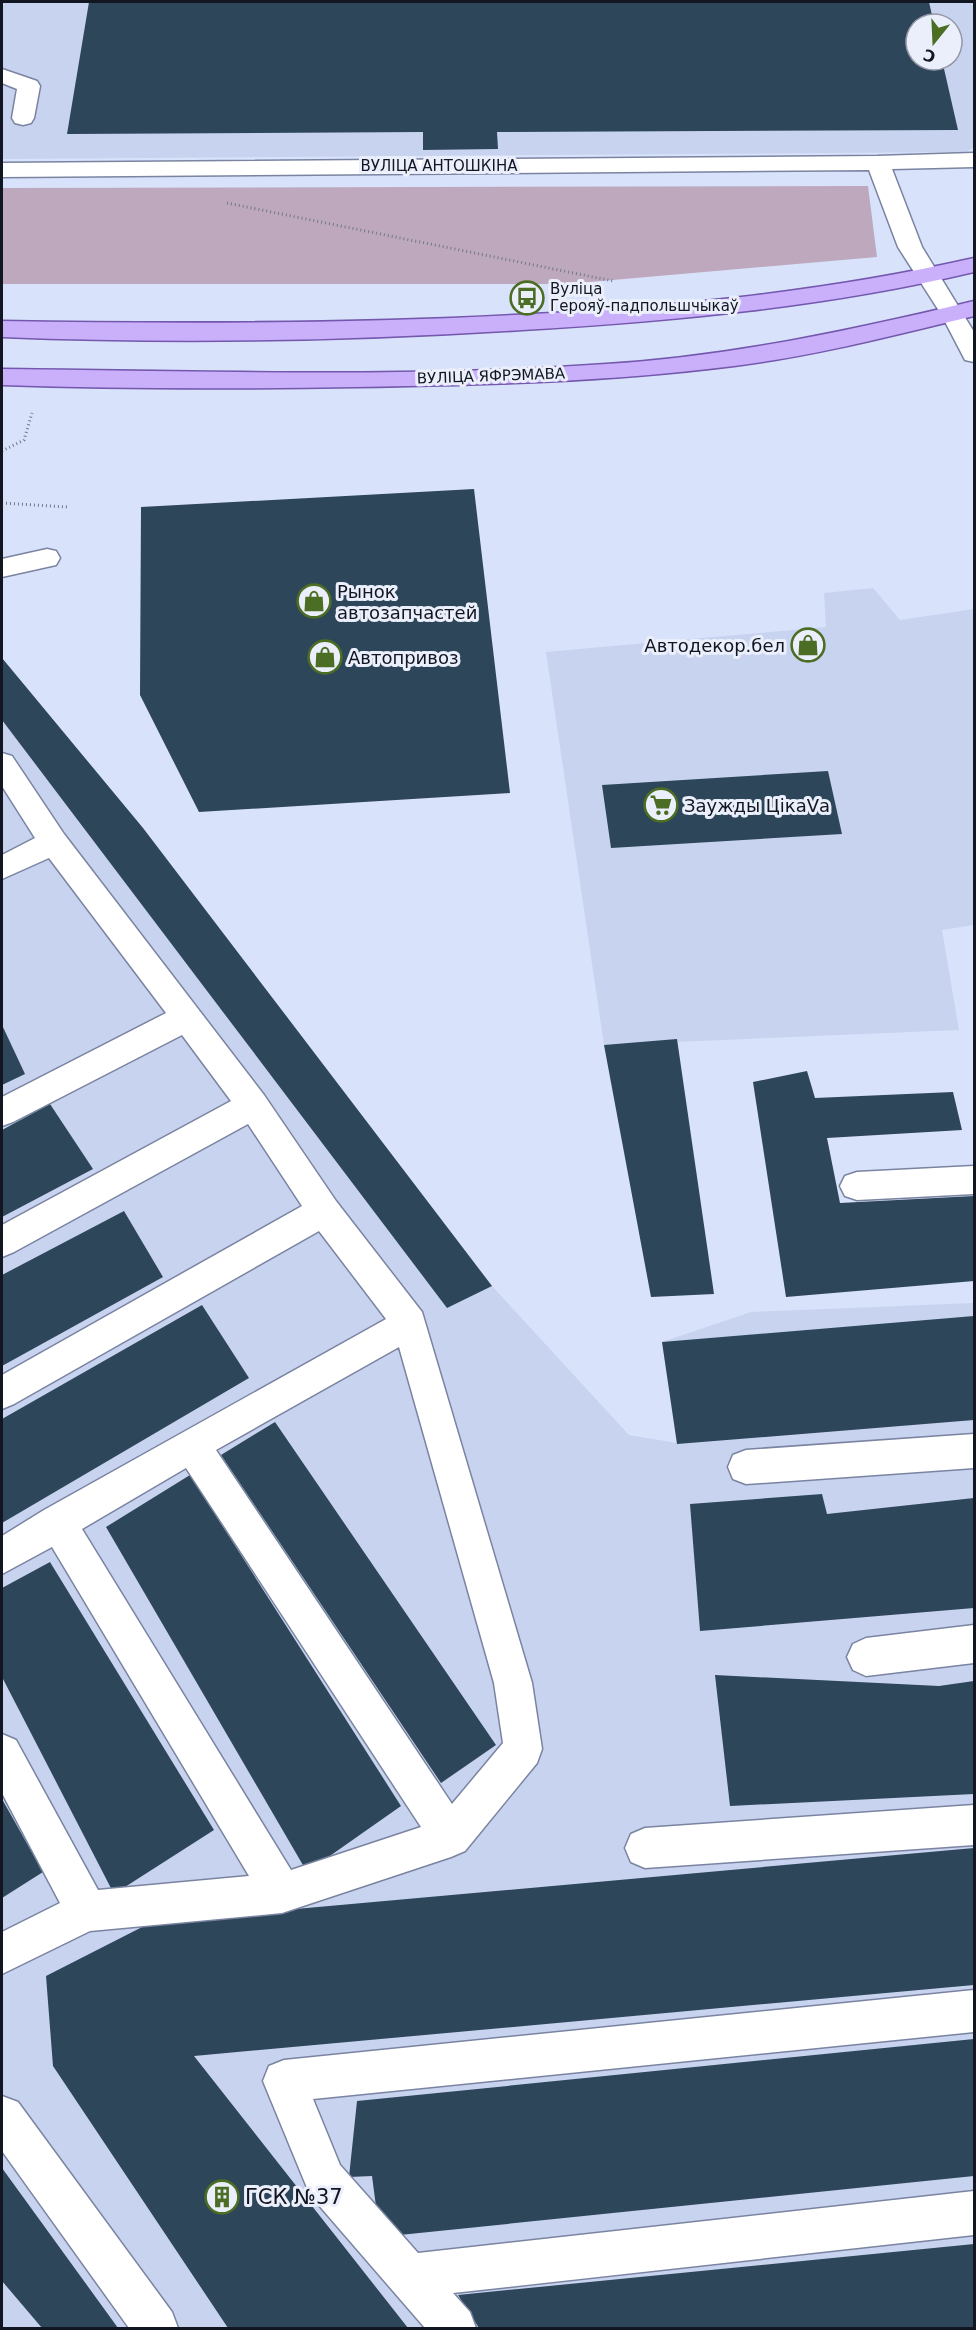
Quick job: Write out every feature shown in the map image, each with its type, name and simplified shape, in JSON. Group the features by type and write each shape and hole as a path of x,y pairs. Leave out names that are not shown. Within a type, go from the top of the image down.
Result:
{"main road":[{"path":"2,328 375,330 531,322 705,309 927,277 975,265"},
{"name":"ВУЛІЦА ЯФРЭМАВА","path":"2,376 289,380 503,377 608,372 736,358 850,338 964,311"}],"street":[{"path":"2,76 29,86 23,118"},
{"name":"ВУЛІЦА АНТОШКІНА","path":"2,170 877,163 975,160"},
{"path":"877,163 886,180 910,247 927,277 964,311 975,354"},
{"path":"2,568 47,558"},
{"path":"2,764 54,842 253,1105 324,1211 410,1323 513,1683 523,1749 451,1837 282,1893 87,1911 2,1953"},
{"path":"2,868 54,842"},
{"path":"2,1112 185,1018"},
{"path":"2,1242 253,1105"},
{"path":"857,1186 975,1180"},
{"path":"2,1393 324,1211"},
{"path":"2,1556 192,1444 410,1323"},
{"path":"192,1444 451,1837"},
{"path":"746,1467 975,1451"},
{"path":"57,1522 282,1893"},
{"path":"866,1657 975,1644"},
{"path":"2,1754 87,1911"},
{"path":"645,1848 975,1825"},
{"path":"454,2328 324,2180 284,2080 975,2011"},
{"path":"3,2117 156,2328"},
{"path":"409,2276 975,2213"}],"path":[{"path":"218,201 617,282"},
{"path":"2,451 24,440 32,413"},
{"path":"2,503 68,507"}],"shaded area":[{"path":"2,2 974,2 974,147 966,152 2,159"},
{"path":"868,186 877,257 567,284 2,284 2,188"},
{"path":"873,588 900,620 974,609 974,925 942,930 959,1030 604,1045 546,652 826,627 824,593"},
{"path":"2,658 143,828 492,1286 629,1435 677,1443 662,1342 751,1312 974,1303 974,2328 2,2328"}],"building":[{"path":"89,2 929,2 931,12 904,12 904,72 945,72 958,130 497,132 498,149 423,150 423,132 67,134"},
{"name":"Рынок автозапчастей","path":"474,489 510,793 199,812 140,695 141,507"},
{"path":"2,658 143,828 492,1286 447,1308 2,720"},
{"path":"828,771 842,834 611,848 602,785"},
{"path":"2,1025 25,1074 2,1085"},
{"path":"677,1039 714,1294 651,1297 604,1045"},
{"path":"807,1071 815,1098 953,1092 962,1130 827,1138 840,1203 974,1196 974,1281 786,1297 753,1082"},
{"path":"50,1104 93,1169 2,1217 2,1130"},
{"path":"124,1211 163,1277 2,1366 2,1275"},
{"path":"202,1305 249,1378 2,1523 2,1419"},
{"path":"974,1316 974,1420 677,1444 662,1342"},
{"path":"275,1422 496,1745 441,1783 221,1455"},
{"path":"190,1475 401,1806 307,1872 106,1527"},
{"path":"822,1494 827,1514 974,1498 974,1608 700,1631 690,1504"},
{"path":"50,1562 214,1830 114,1894 2,1677 2,1588"},
{"path":"715,1675 939,1686 974,1681 974,1794 730,1806"},
{"path":"2,1799 43,1872 2,1898"},
{"name":"ГСК №37","path":"974,1848 974,1985 194,2056 408,2328 228,2328 53,2066 46,1976 152,1922"},
{"name":"ГСК №37","path":"974,2039 974,2176 380,2237 372,2176 349,2177 357,2101"},
{"path":"2,2168 118,2328 42,2328 2,2281"},
{"path":"974,2244 974,2328 479,2328 458,2295"}],"place":[{"name":"Вуліца Герояў-падпольшчыкаў","path":"527,298"},
{"name":"Рынок автозапчастей","path":"314,601"},
{"name":"Автодекор.бел","path":"808,645"},
{"name":"Автопривоз","path":"325,657"},
{"name":"Заужды ЦікаVа","path":"661,805"},
{"name":"ГСК №37","path":"222,2197"}]}
